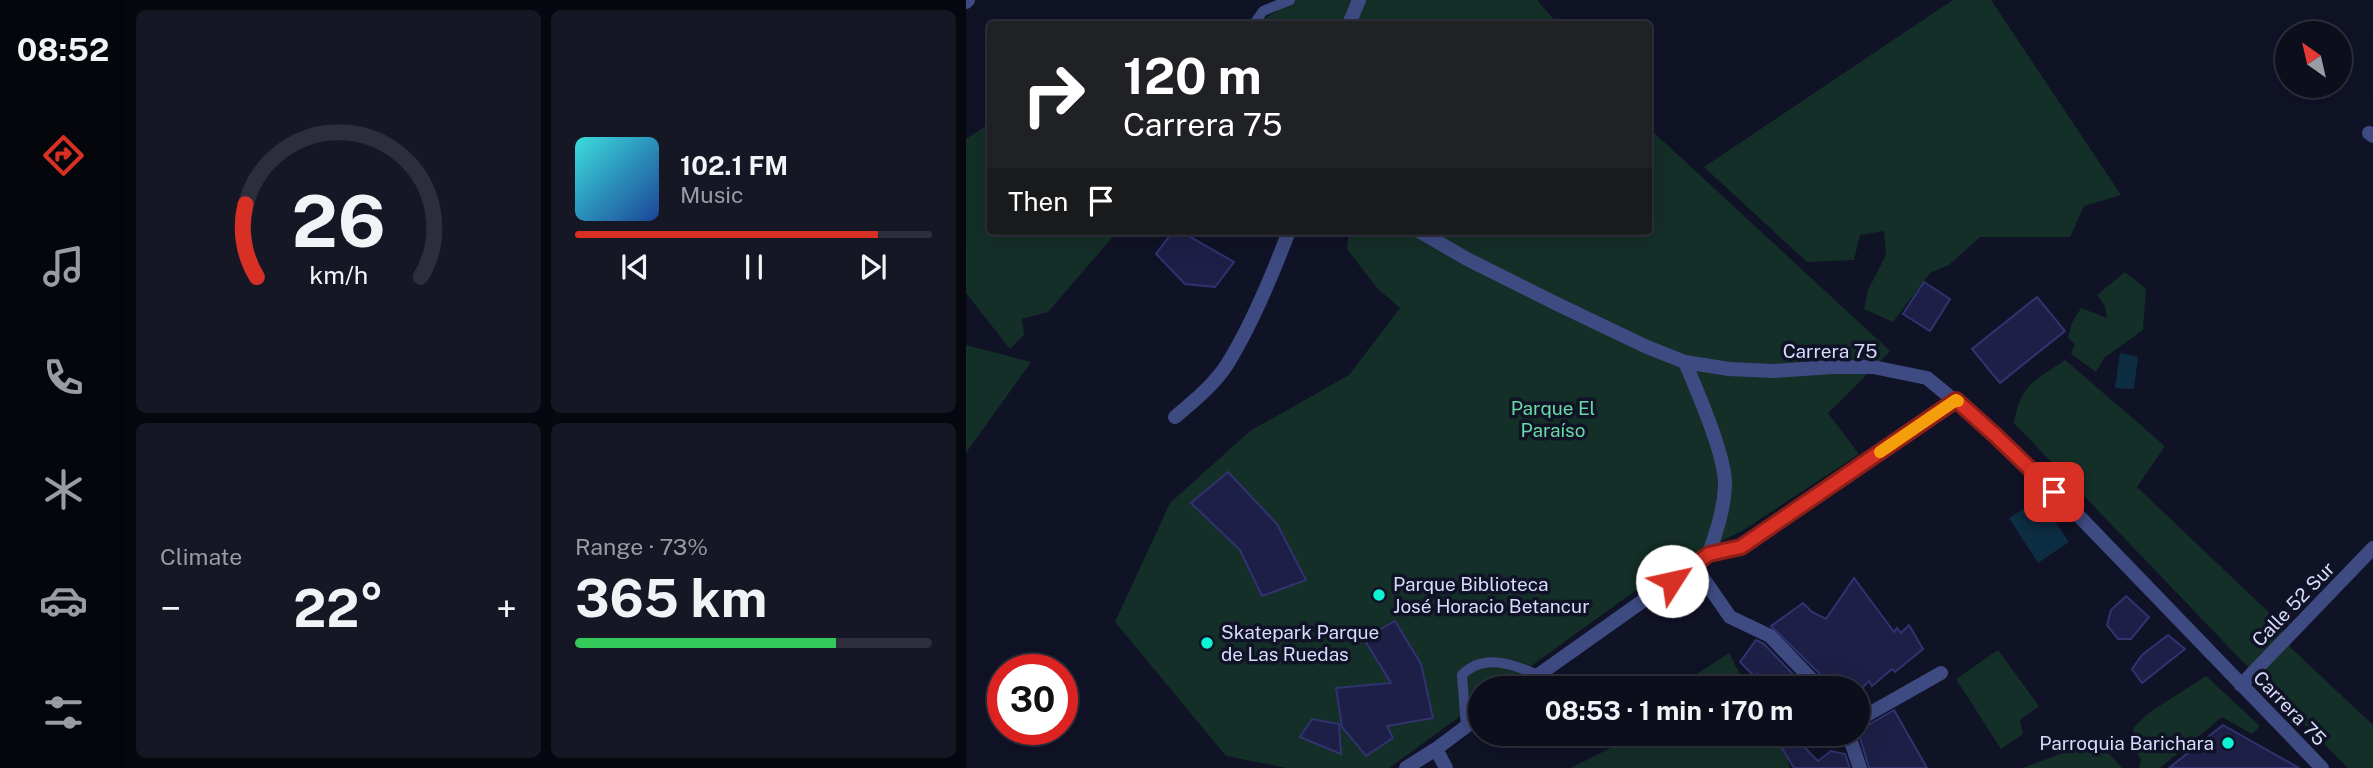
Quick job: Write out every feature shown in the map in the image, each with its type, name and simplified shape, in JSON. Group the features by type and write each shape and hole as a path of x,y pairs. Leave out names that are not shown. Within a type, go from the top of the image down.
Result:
{"street":[{"path":"1350,21 1359,0"},
{"path":"1175,416 1195,400 1227,365 1268,284 1287,235"},
{"name":"Carrera 75","path":"1426,235 1557,304 1685,362 1730,369 1773,371 1873,367 1927,378 1995,435 2074,511 2322,768"},
{"path":"1685,362 1716,445 1725,482 1721,516 1709,554"},
{"path":"1538,675 1709,554 1741,547 1956,400"},
{"name":"Calle 52 Sur","path":"2241,685 2373,548"},
{"path":"1694,565 1730,617 1770,636 1808,676"},
{"path":"1870,713 1941,673"},
{"path":"1406,768 1466,727"},
{"path":"1852,746 1860,768"},
{"path":"1436,749 1446,768"}],"lane":[{"path":"1256,21 1263,11 1290,0"},
{"path":"1466,727 1462,675 1471,666 1487,662 1511,663 1538,675"}],"green space":[{"path":"1295,0 1537,0 1555,21 1260,21"},
{"path":"1953,0 1991,0 2121,195 2084,206 2070,237 1980,237 1949,265 1930,273 1893,322 1864,309 1868,290 1886,255 1884,231 1860,235 1854,260 1807,262 1704,167"},
{"path":"987,125 987,235 1115,235 1048,312 1022,319 1024,335 1010,349 966,293 966,139"},
{"name":"Parque El Paraíso","path":"1652,131 1890,351 1828,413 1859,454 1742,531 1668,567 1518,676 1468,676 1468,711 1389,768 1287,768 1226,756 1115,622 1170,503 1250,431 1349,375 1400,308 1377,288 1347,249 1349,235 1652,235"},
{"path":"2125,272 2146,289 2143,330 2104,358 2096,372 2071,354 2075,344 2068,338 2072,323 2081,308 2107,318 2105,306 2097,295"},
{"path":"966,345 1031,362 966,453"},
{"path":"2065,360 2165,446 2137,487 2280,623 2290,647 2373,725 2373,768 2348,768 2014,423 2025,391 2037,379"},
{"path":"1998,650 2039,706 2020,720 2023,734 2001,749 1956,679"},
{"path":"1729,653 1741,676 1694,676"},
{"path":"2206,676 2260,726 2252,734 2222,717 2160,768 2139,768 2141,759 2130,745 2134,727 2150,712"},
{"path":"2097,740 2122,768 2023,768"},
{"path":"1615,746 1781,746 1790,768 1570,768"}],"water":[{"path":"2120,353 2138,357 2134,389 2115,388"},
{"path":"2040,498 2069,542 2038,563 2009,518"}],"building":[{"path":"1170,235 1187,235 1234,262 1215,287 1185,284 1156,254"},
{"path":"1924,282 1950,299 1930,331 1903,314"},
{"path":"2037,297 2065,331 2000,383 1972,349"},
{"path":"1228,472 1277,524 1306,580 1262,596 1240,550 1191,503"},
{"path":"1854,578 1894,632 1897,628 1901,633 1909,625 1923,649 1895,672 1892,669 1872,686 1870,676 1822,676 1771,626 1803,603 1812,612 1826,619"},
{"path":"2126,596 2149,617 2131,639 2118,639 2107,625 2111,610"},
{"path":"1395,621 1421,664 1433,718 1387,726 1393,738 1366,756 1342,727 1336,688 1391,683 1364,639"},
{"path":"2168,635 2185,649 2142,683 2132,669 2142,655"},
{"path":"1756,640 1764,644 1795,676 1754,676 1740,662"},
{"path":"1894,710 1927,768 1869,768 1862,746 1870,746 1870,724"},
{"path":"1312,719 1339,724 1341,754 1300,737"},
{"name":"Parroquia Barichara","path":"2223,725 2299,768 2169,768"},
{"path":"1781,746 1804,746 1818,761 1831,751 1845,754 1850,768 1794,768"}],"slow traffic":[{"path":"1880,452 1958,401"}],"place":[{"name":"Parque Biblioteca José Horacio Betancur","path":"1379,595"},
{"name":"Skatepark Parque de Las Ruedas","path":"1207,643"},
{"name":"Parroquia Barichara","path":"2228,743"}],"route":[{"path":"1672,581 1709,554 1741,547 1956,400 2054,492"}]}
